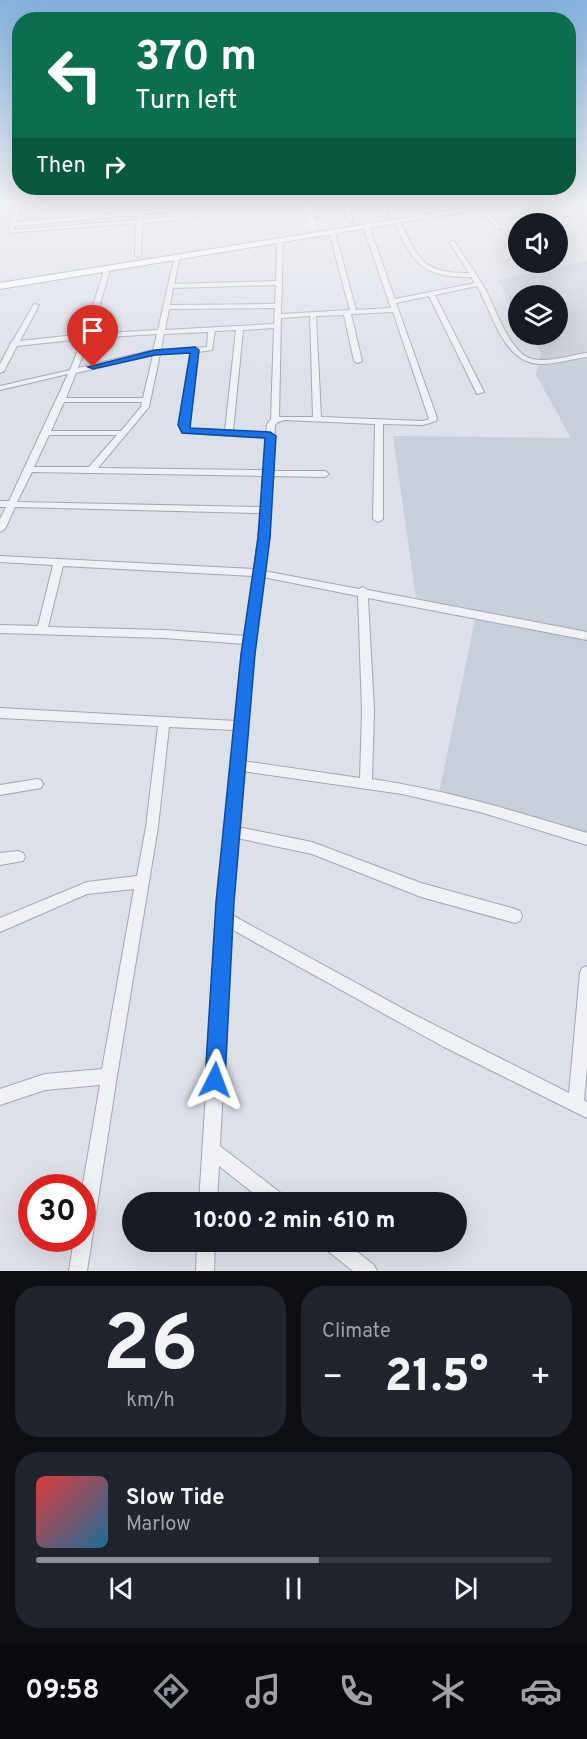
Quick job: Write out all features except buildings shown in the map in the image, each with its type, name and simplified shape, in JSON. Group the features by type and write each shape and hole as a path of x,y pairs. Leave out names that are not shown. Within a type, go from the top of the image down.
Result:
{"main road":[{"path":"0,277 105,260"},
{"path":"0,286 151,260"}],"street":[{"path":"91,471 141,414 147,400 155,352 176,260"},
{"path":"275,420 279,260"},
{"path":"339,260 351,313 358,361"},
{"path":"209,1192 231,831 250,640 267,510 271,424 275,420 285,418 423,423 432,421 434,418 378,260"},
{"path":"418,260 426,268 446,276 473,275"},
{"path":"464,260 508,340 522,357 531,361 587,355"},
{"path":"0,529 30,469 87,336 106,274 105,268"},
{"path":"171,286 278,283"},
{"path":"279,315 351,313 393,306 431,294 478,284"},
{"path":"431,294 480,392"},
{"path":"0,372 13,344 36,305"},
{"path":"166,307 279,306"},
{"path":"313,315 316,420"},
{"path":"13,344 160,331 278,326"},
{"path":"229,434 240,328"},
{"path":"0,388 155,352 211,348 212,329"},
{"path":"195,350 183,428 190,433 270,436"},
{"path":"60,400 147,400"},
{"path":"378,519 379,421"},
{"path":"46,433 124,433"},
{"path":"30,469 325,474"},
{"path":"0,504 267,510"},
{"path":"0,559 258,573 363,591 587,636"},
{"path":"42,630 59,562"},
{"path":"363,591 363,645 369,747 366,783"},
{"path":"0,629 164,634 250,640"},
{"path":"0,713 241,726"},
{"path":"78,1271 143,882 164,722"},
{"path":"237,765 366,783 480,806 587,839"},
{"path":"0,790 37,784"},
{"path":"231,831 312,848 421,890 515,916"},
{"path":"0,859 18,857"},
{"path":"0,926 87,888 143,882"},
{"path":"224,918 345,986 582,1107 587,973"},
{"path":"0,1098 45,1082 109,1076"},
{"path":"211,1150 266,1192"},
{"path":"205,1271 206,1252"},
{"path":"343,1252 368,1271"}],"shaded area":[{"path":"587,261 587,834 439,793 477,610 416,598 393,436 571,438 536,375 541,353 536,345 568,345 568,285 508,285 508,298 497,280 530,273 568,273 568,265"}],"route":[{"path":"93,367 155,352 195,350 183,428 190,433 270,436 264,538 248,654 235,783 225,902 215,1080"}]}
